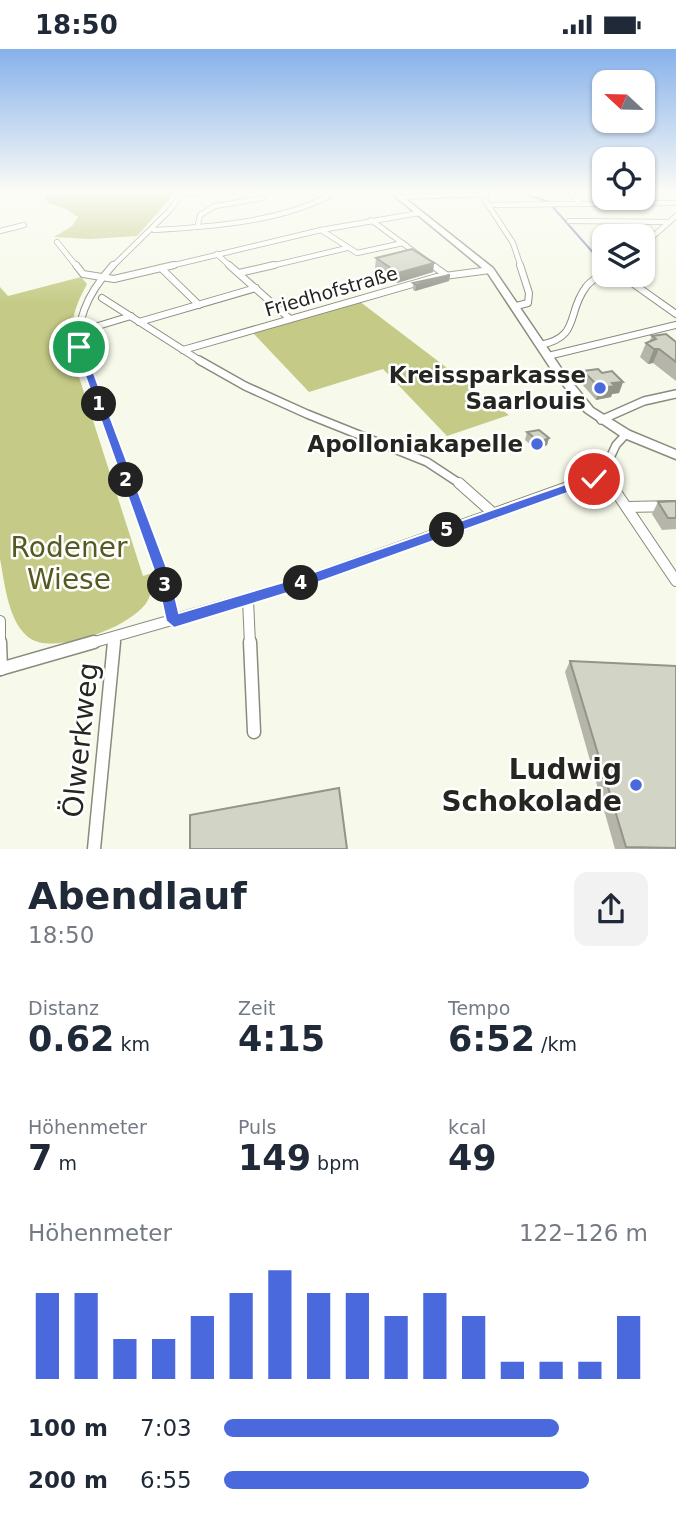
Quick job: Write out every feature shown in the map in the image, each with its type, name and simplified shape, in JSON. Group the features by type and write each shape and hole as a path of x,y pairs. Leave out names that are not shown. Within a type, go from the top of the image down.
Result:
{"main road":[{"path":"440,229 490,269 573,393 601,420 626,434 676,455"}],"street":[{"path":"160,229 154,230 99,278 83,305 78,332 79,347 164,579 174,621"},
{"path":"57,242 83,274 99,278 119,278 324,229"},
{"path":"384,229 446,275"},
{"path":"505,229 526,281 530,299 527,303 516,306"},
{"path":"321,230 359,253 403,243"},
{"path":"239,273 347,248"},
{"path":"217,254 290,319"},
{"path":"161,268 199,305"},
{"name":"Friedhofstraße","path":"183,350 446,275 490,269"},
{"path":"540,345 556,342 564,337 586,286 592,281"},
{"path":"638,287 676,314"},
{"path":"139,322 256,288"},
{"path":"102,298 183,350 269,397 427,462 470,490 494,514"},
{"path":"78,332 131,316"},
{"path":"548,356 676,325"},
{"path":"601,420 644,401 676,394"},
{"path":"0,621 1,669 247,600 603,474 616,445 626,434"},
{"path":"603,474 676,581"},
{"path":"627,507 676,506"},
{"path":"247,600 254,732"},
{"name":"Ölwerkweg","path":"94,849 115,637"}],"green space":[{"path":"67,229 143,229 137,236 90,239 54,237"},
{"name":"Rodener Wiese","path":"81,277 87,284 74,315 74,347 70,349 143,576 152,573 152,587 148,600 140,610 112,628 76,641 43,643 31,639 17,624 9,603 0,559 0,287 8,296"},
{"path":"359,301 509,415 447,436 383,369 309,392 252,332"}],"building":[{"path":"412,249 434,263 398,273 376,258"},
{"path":"450,275 416,285 413,283"},
{"path":"666,334 676,342 676,362 646,343 656,339 652,336"},
{"path":"598,369 602,373 612,371 623,382 600,388 583,371"},
{"path":"539,430 549,438 540,442 527,432"},
{"path":"676,501 676,518 668,518 658,502"},
{"name":"Ludwig Schokolade","path":"570,661 676,666 676,848 626,847"},
{"path":"339,788 347,849 190,849 190,815"}],"waterway":[{"path":"572,229 592,251"}],"place":[{"name":"Kreissparkasse Saarlouis","path":"600,388"},
{"name":"Apolloniakapelle","path":"537,444"},
{"name":"Ludwig Schokolade","path":"636,785"}],"route":[{"path":"79,347 164,579 174,621 294,585 594,479"}]}
